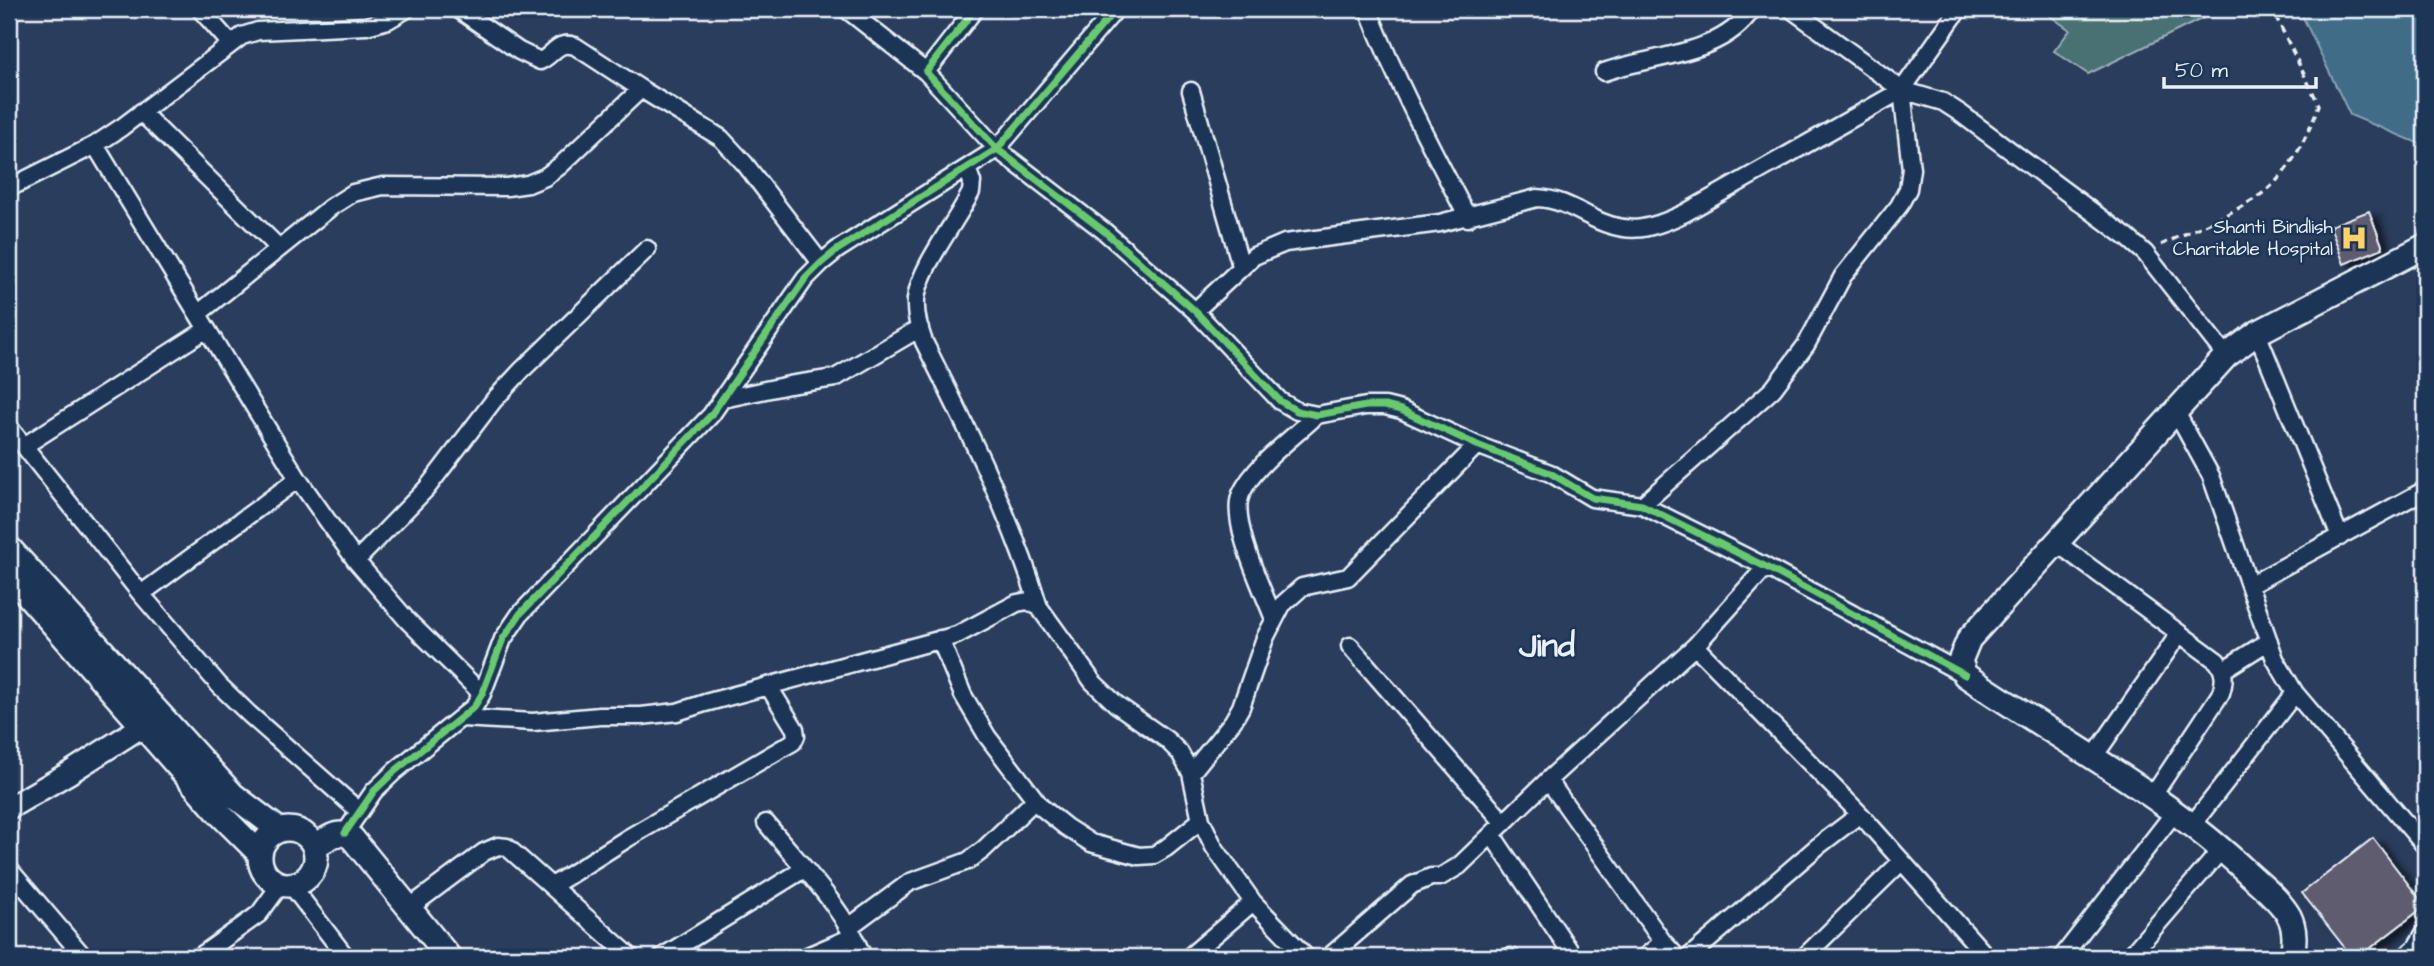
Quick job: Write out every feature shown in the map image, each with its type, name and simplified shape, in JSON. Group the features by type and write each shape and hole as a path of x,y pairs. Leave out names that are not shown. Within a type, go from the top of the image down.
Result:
{"main road":[{"path":"2290,957 2294,936 2289,917 2275,899 2222,849 2152,797 1965,675 1960,661 1969,639 2226,355 2258,333 2425,246"},
{"path":"9,548 151,720 218,812 260,854"},
{"path":"9,574 151,720 233,795 279,830"},
{"path":"279,830 296,830 309,837 315,846 315,868 304,881 286,885 267,877 261,867 260,854 268,837 279,830"},
{"path":"315,846 337,833 345,833 352,838 449,957"}],"street":[{"path":"200,9 230,43"},
{"path":"9,188 95,145 242,36 258,31 366,26 388,20 407,9"},
{"path":"458,9 540,61 547,58 558,46 566,43 575,46 721,138 745,164 821,263"},
{"path":"846,9 926,72 997,149 1104,231 1195,311 1280,401 1297,411 1317,415 1366,406 1385,406 1401,410 1477,445 1550,473 1592,498 1642,505 1766,567 1965,675"},
{"path":"926,72 975,9"},
{"path":"345,833 374,792 395,771 474,707 482,694 500,645 520,614 723,399 806,279 837,250 997,149 1116,9"},
{"path":"1368,9 1385,54 1414,116 1468,218"},
{"path":"1604,72 1706,45 1731,31 1745,20 1752,9"},
{"path":"1195,311 1254,256 1286,243 1468,218 1537,198 1564,203 1609,226 1639,229 1654,227 1685,213 1902,89 1959,9"},
{"path":"1796,10 1902,89 1943,102 1960,113 2109,223 2144,253 2226,355"},
{"path":"199,313 331,206 353,193 383,186 507,187 528,184 545,177 561,165 641,89"},
{"path":"1642,505 1773,389 1806,345 1843,276 1899,206 1908,189 1911,169 1902,89"},
{"path":"1191,91 1241,266"},
{"path":"141,112 279,248"},
{"path":"95,145 298,479 356,561 407,620 482,694"},
{"path":"967,168 972,182 971,192 932,259 916,296 916,317 924,342 980,453 1022,551 1039,607 1093,682 1116,704 1167,740 1186,762 1201,820 1221,858 1253,902 1306,957"},
{"path":"356,561 428,488 494,400 647,248"},
{"path":"723,399 789,385 835,379 920,328"},
{"path":"24,446 207,329"},
{"path":"2258,333 2340,537"},
{"path":"2176,412 2210,476 2279,667 2295,693 2425,846"},
{"path":"1274,618 1241,530 1239,502 1254,474 1317,415"},
{"path":"9,427 141,594 219,685 359,811"},
{"path":"1191,773 1241,707 1265,638 1282,605 1301,587 1348,577 1477,445"},
{"path":"141,594 298,479"},
{"path":"2250,585 2425,491"},
{"path":"2057,543 2217,661 2223,670 2221,693 2152,797"},
{"path":"1329,957 1412,885 1421,879 1447,875 1492,835 1695,646 1766,567"},
{"path":"462,718 511,722 556,721 677,712 940,639 973,627 1017,603 1028,601 1039,607"},
{"path":"2093,758 2179,634"},
{"path":"940,639 973,713 1035,800 1066,828 1091,843 1139,856 1154,855 1201,820"},
{"path":"2223,670 2269,641"},
{"path":"1350,646 1504,823"},
{"path":"1695,646 1860,814 1982,951 1964,957"},
{"path":"552,886 639,831 793,742 796,736 794,729 769,687"},
{"path":"2062,957 2295,693"},
{"path":"9,808 151,720"},
{"path":"1548,780 1663,942 1677,957"},
{"path":"805,957 852,932 910,882 968,861 1035,800"},
{"path":"1689,957 1816,847 1860,814"},
{"path":"766,823 838,909 863,957"},
{"path":"1492,835 1574,957"},
{"path":"409,908 484,852 498,846 507,847 631,957"},
{"path":"2129,957 2222,849"},
{"path":"1804,957 1902,862"},
{"path":"9,869 84,957"},
{"path":"662,957 804,869"},
{"path":"199,957 259,914 286,885 346,957"},
{"path":"1189,957 1253,902"},
{"path":"2405,957 2416,947 2425,932"},
{"path":"1645,957 1663,942"}],"path":[{"path":"2144,253 2267,190 2280,177 2303,144 2319,105 2275,15 2304,9"}],"green space":[{"path":"2040,9 2222,9 2088,74 2054,51 2070,30"}],"water":[{"path":"2299,9 2425,9 2425,146 2350,115"}],"building":[{"path":"2369,211 2383,248 2344,264 2330,226"},
{"path":"2373,838 2425,906 2359,957 2352,957 2302,893"}],"cycle path":[{"path":"975,9 926,72 997,149 1104,231 1195,311 1280,401 1297,411 1317,415 1366,406 1385,406 1401,410 1477,445 1550,473 1592,498 1642,505 1766,567 1965,675"},
{"path":"345,833 374,791 474,707 482,694 503,639 520,614 711,415 805,279 837,250 997,149 1116,9"}],"place":[{"name":"Shanti Bindlish Charitable Hospital","path":"2354,238"}],"district":[{"name":"Jind","path":"1547,646"}]}
